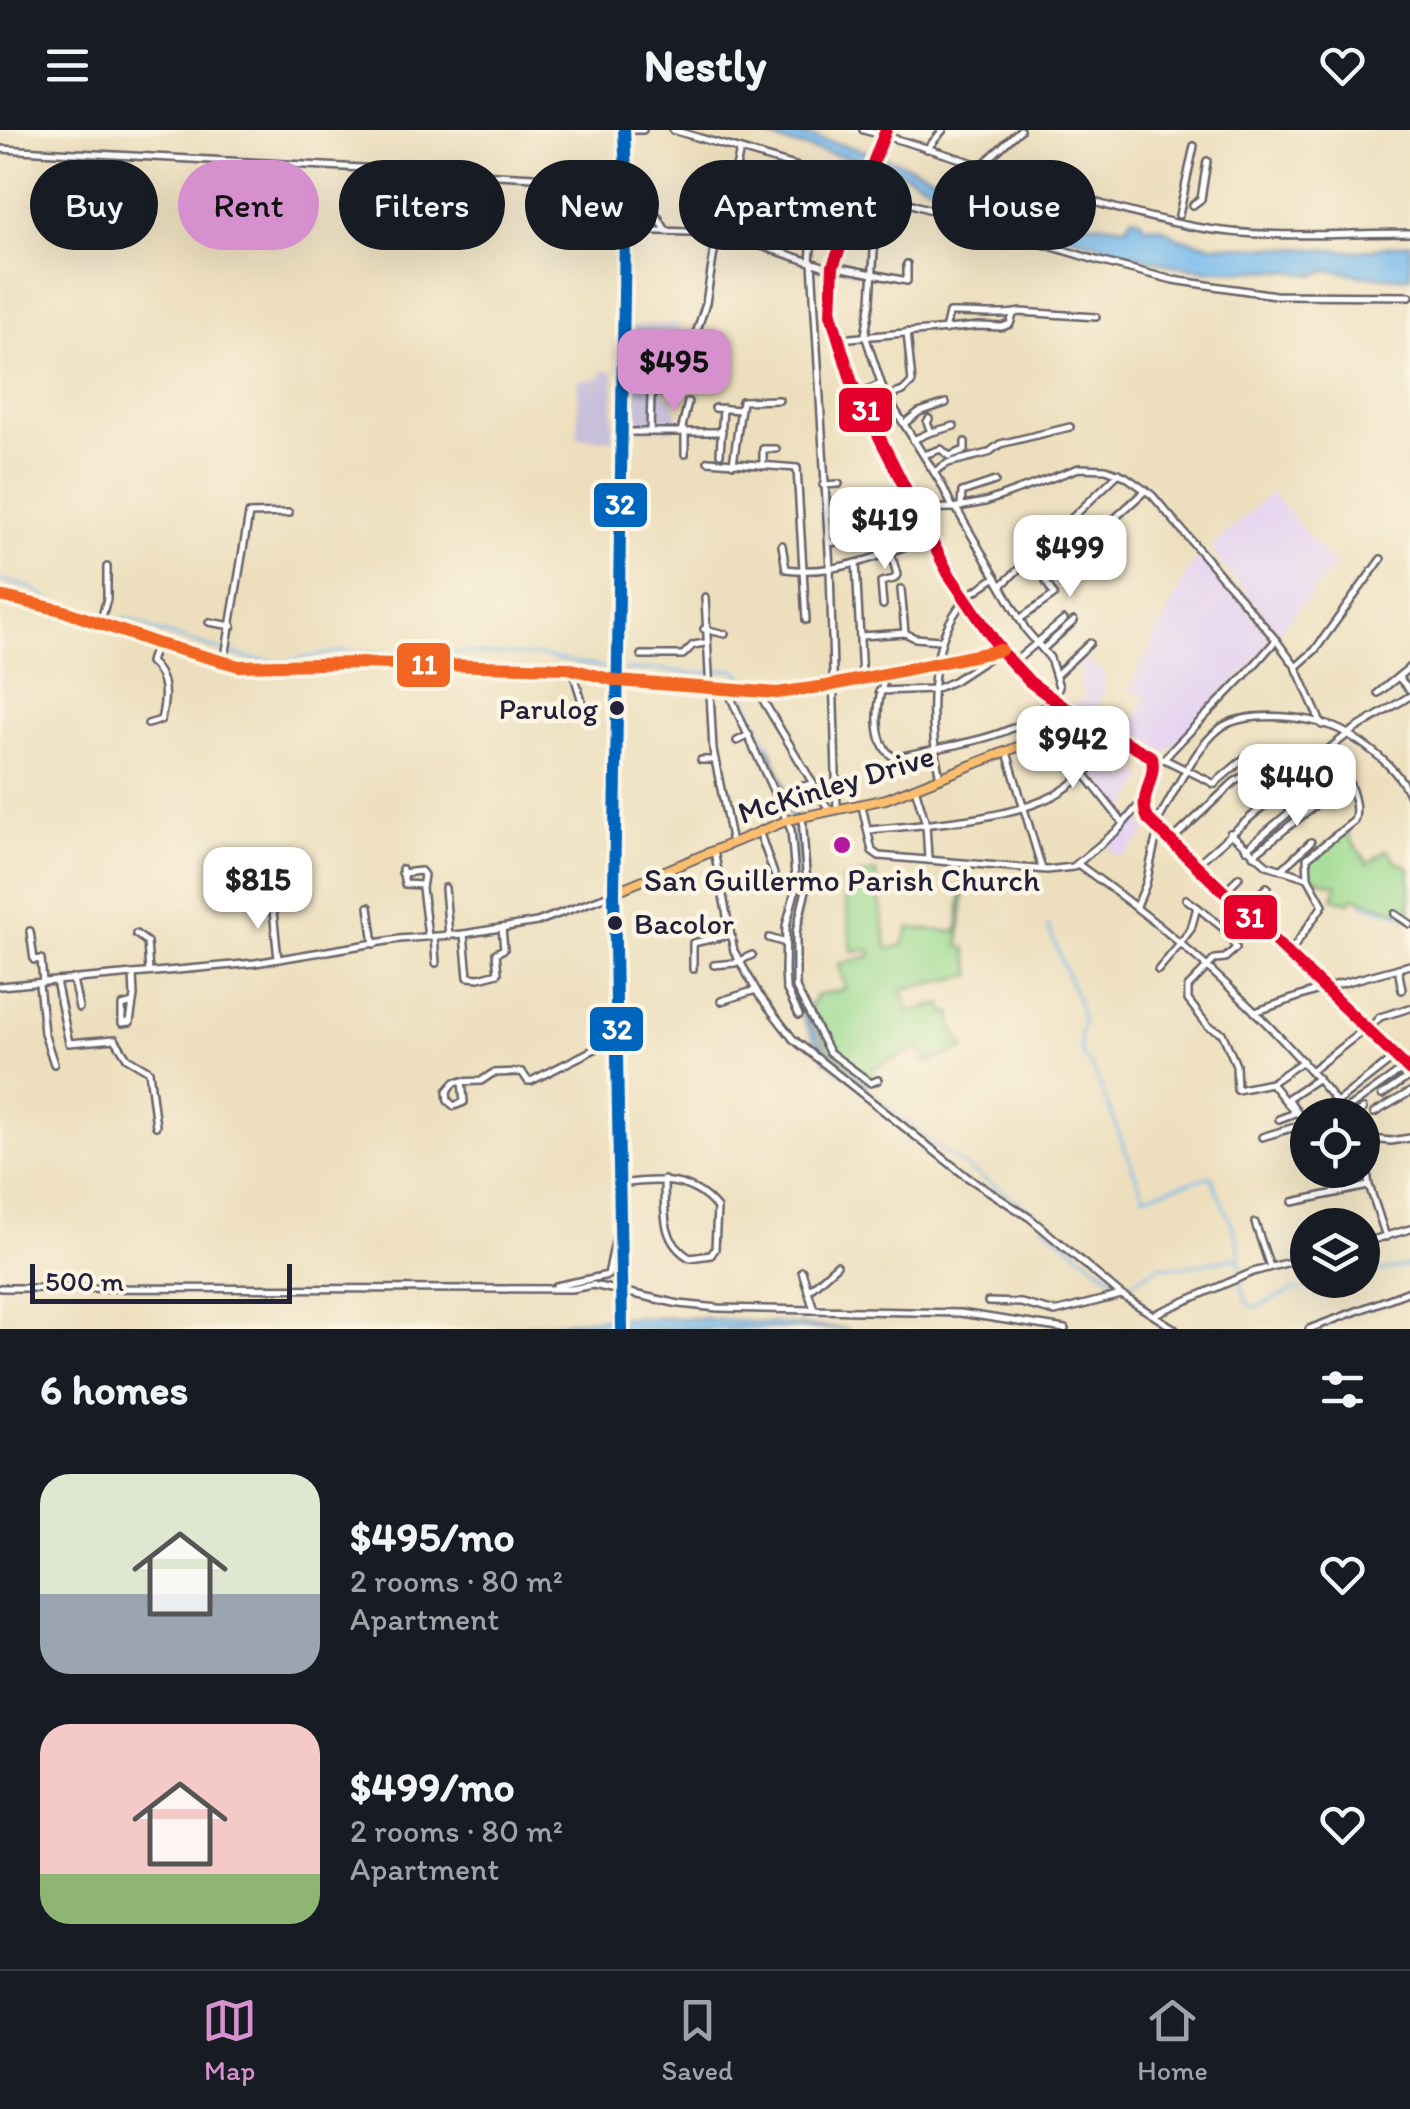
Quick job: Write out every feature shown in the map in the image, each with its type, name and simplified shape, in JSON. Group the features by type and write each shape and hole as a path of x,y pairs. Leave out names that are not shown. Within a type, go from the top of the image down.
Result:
{"highway":[{"path":"627,130 629,160"},
{"path":"622,1329 614,892 624,250"}],"main road":[{"path":"874,160 885,134"},
{"path":"839,250 832,268 831,310 837,339 859,398 928,536 998,652 1052,699 1159,760 1144,800 1145,813 1156,827 1409,1071"},
{"path":"1072,712 1072,725"},
{"name":"McKinley Drive","path":"614,892 794,818 862,806 940,780 1072,725 1094,724"}],"street":[{"path":"627,130 644,130"},
{"path":"674,130 775,160"},
{"path":"863,130 962,160"},
{"path":"927,149 943,130"},
{"path":"988,160 1020,130"},
{"path":"984,146 992,156"},
{"path":"1180,215 1194,146"},
{"path":"0,149 525,177"},
{"path":"737,160 740,150"},
{"path":"1193,206 1201,199 1207,161"},
{"path":"1096,201 1203,228 1271,234 1410,233"},
{"path":"912,202 1173,280 1275,294 1410,296"},
{"path":"659,219 665,229"},
{"path":"659,229 679,230"},
{"path":"685,367 709,291 716,250"},
{"path":"773,250 832,268 907,281 907,264"},
{"path":"812,250 829,542 834,811"},
{"path":"876,250 865,335 885,394 1043,650 1060,684 1038,714 1013,727 890,757 880,732 880,691 887,674"},
{"path":"945,330 948,313 1020,312 1096,318"},
{"path":"837,339 979,326 1002,328 1010,324 1014,315"},
{"path":"859,398 903,391 912,382 906,332"},
{"path":"650,432 651,396 656,392 667,393 670,384"},
{"path":"859,398 881,384"},
{"path":"733,464 744,400 779,400"},
{"path":"685,454 683,432 688,402"},
{"path":"905,423 919,412 946,403"},
{"path":"735,449 720,450 719,408 740,410"},
{"path":"929,420 931,432"},
{"path":"913,440 954,426"},
{"path":"934,472 1000,444 1070,427"},
{"path":"620,432 722,432"},
{"path":"924,455 941,449 949,456 965,450 965,442"},
{"path":"762,466 763,449 776,449"},
{"path":"708,461 797,468 806,620"},
{"path":"914,510 956,507 1079,468 1119,473 1146,490 1276,640 1296,667 1322,725"},
{"path":"1002,586 1119,473"},
{"path":"956,507 962,492 995,482"},
{"path":"823,485 840,484"},
{"path":"1021,618 1054,595 1048,579 1146,490"},
{"path":"224,663 249,514 289,513"},
{"path":"882,519 897,575 881,582 882,605"},
{"path":"829,542 888,536"},
{"path":"782,545 786,570 830,569 893,552 928,536"},
{"path":"1296,667 1316,650 1381,559"},
{"path":"856,563 862,678"},
{"path":"100,621 107,599 106,567"},
{"path":"940,780 934,748 940,640 964,600 996,577"},
{"path":"901,588 906,633"},
{"path":"0,596 100,621 156,644 224,663 281,668 356,664 572,669 708,679 726,687 758,692 797,691 998,652"},
{"path":"705,597 713,750 732,842"},
{"path":"1012,664 1064,620"},
{"path":"1043,650 1074,621"},
{"path":"209,622 232,626"},
{"path":"704,629 726,634"},
{"path":"861,636 906,633 940,640"},
{"path":"1225,790 1159,760 1234,689 1276,640"},
{"path":"641,654 684,655 693,645 705,643"},
{"path":"1057,674 1090,643"},
{"path":"148,724 161,720 166,694 160,671 150,662 156,644"},
{"path":"880,691 935,689 998,652"},
{"path":"1378,693 1410,666"},
{"path":"572,669 584,708"},
{"path":"1196,865 1332,747 1410,693 1398,678"},
{"path":"726,687 794,818 806,886 796,932 796,988 829,1052 871,1083 878,1080"},
{"path":"758,692 813,784 834,811"},
{"path":"1137,906 1146,884 1156,827 1188,770 1218,730 1241,718 1272,716 1322,725 1348,735 1376,754 1404,784 1410,798"},
{"path":"737,741 749,734"},
{"path":"1053,734 1124,823"},
{"path":"868,830 1023,807 1052,796 1083,775 1120,737"},
{"path":"1290,954 1324,906 1308,878 1309,855 1354,822 1356,815 1332,747"},
{"path":"1214,784 1250,751 1255,752 1302,802"},
{"path":"1007,752 1042,869"},
{"path":"702,760 715,760"},
{"path":"1171,842 1225,790 1264,763"},
{"path":"1246,849 1325,782"},
{"path":"791,788 813,784"},
{"path":"916,788 926,824 928,858"},
{"path":"862,806 872,851 879,856 1042,869 1079,865 1144,800"},
{"path":"1253,855 1314,806"},
{"path":"1132,813 1145,813"},
{"path":"794,818 796,888 786,926 786,988 799,1015"},
{"path":"760,831 774,874"},
{"path":"1230,833 1267,865 1308,878"},
{"path":"1281,870 1311,842"},
{"path":"714,852 729,936 756,990 778,1022 809,1054 967,1177 1030,1218 1124,1295 1175,1329"},
{"path":"1079,865 1137,906 1208,967 1304,1061 1334,1098"},
{"path":"422,885 405,884 402,870 422,872 436,962"},
{"path":"1224,892 1239,877"},
{"path":"1242,910 1267,887"},
{"path":"445,888 449,936"},
{"path":"0,986 278,959 464,934 555,916 614,892"},
{"path":"1186,899 1223,928 1236,948 1225,958 1216,958 1188,987 1188,998 1208,1026 1222,1033 1236,1065 1237,1090 1272,1083 1304,1061"},
{"path":"272,900 278,959"},
{"path":"369,907 374,944"},
{"path":"1158,970 1191,929 1196,907"},
{"path":"1395,914 1410,924"},
{"path":"464,934 468,977 478,978 498,973 496,954 504,950 502,928"},
{"path":"30,931 34,960 41,958 44,1033 54,1064"},
{"path":"136,934 146,942 149,972"},
{"path":"693,968 693,943 729,936"},
{"path":"769,938 786,942"},
{"path":"714,965 752,955"},
{"path":"1256,1012 1324,988 1410,965"},
{"path":"1398,968 1402,990"},
{"path":"132,1003 133,974"},
{"path":"73,980 79,1008"},
{"path":"56,981 71,1045 116,1039 127,1058 149,1072 156,1126"},
{"path":"722,1001 756,990"},
{"path":"1312,1070 1380,1017 1410,1008"},
{"path":"462,1081 464,1102 454,1106 448,1101 446,1090 455,1082 522,1072 528,1081 534,1080 617,1038"},
{"path":"1342,1098 1395,1056"},
{"path":"1382,1095 1409,1071"},
{"path":"1368,1098 1409,1071"},
{"path":"1262,1137 1305,1124 1288,1098 1318,1078"},
{"path":"1272,1083 1295,1113 1278,1119"},
{"path":"1380,1110 1410,1092"},
{"path":"1380,1141 1410,1138"},
{"path":"620,1184 664,1180 696,1189 716,1208 713,1254 690,1258 678,1250 663,1218 664,1180"},
{"path":"1292,1202 1359,1188"},
{"path":"1370,1188 1386,1237"},
{"path":"544,1288 608,1275 620,1218"},
{"path":"1255,1223 1270,1268"},
{"path":"1380,1238 1410,1229"},
{"path":"1155,1314 1290,1262"},
{"path":"808,1291 837,1265"},
{"path":"802,1271 814,1310"},
{"path":"0,1288 592,1285 622,1295 696,1306 943,1312 1065,1329"},
{"path":"1309,1329 1410,1291"},
{"path":"988,1302 1022,1303 1055,1312 1124,1295"},
{"path":"995,1318 997,1302"}],"shaded area":[{"path":"680,323 680,345 651,348 653,382 671,398 678,415 674,429 626,429 630,326"},
{"path":"602,370 614,372 613,440 578,438 578,380 601,378"},
{"path":"1271,492 1335,566 1275,636 1272,625 1210,549"},
{"path":"1201,556 1273,641 1165,755 1126,736 1146,697 1129,691 1189,569"},
{"path":"1087,660 1106,674 1103,693 1090,716 1075,708 1085,692 1078,687 1083,673 1076,670"},
{"path":"1075,726 1096,726 1097,732 1093,742 1069,757 1056,736"},
{"path":"1103,759 1132,779 1137,772 1146,776 1122,817 1086,775"},
{"path":"1135,815 1149,830 1125,855 1117,856 1106,845"}],"green space":[{"path":"1348,830 1367,864 1387,850 1397,862 1410,868 1410,915 1353,897 1350,902 1333,898 1337,885 1312,875 1308,866 1312,857"},
{"path":"963,864 967,864 959,947 966,948 973,975 902,989 909,1012 942,1004 946,1014 952,1013 953,1028 965,1048 926,1063 919,1048 872,1068 875,1079 870,1081 829,1050 808,1005 815,1001 815,996 845,989 839,964 871,956 870,950 852,951 843,880 876,872 887,949 903,945 909,928 958,932"}],"water":[{"path":"753,130 798,135 890,160 858,160 782,142"},
{"path":"912,168 932,176 932,187 912,177"},
{"path":"1132,217 1144,226 1161,227 1178,238 1211,245 1361,251 1410,243 1410,277 1328,270 1314,275 1208,270 1166,264 1096,243 1096,223 1126,227"},
{"path":"769,745 800,827 805,884 795,930 795,993 826,1051 868,1085 865,1089 825,1060 788,989 791,913 799,879 795,835 766,747"},
{"path":"603,1318 697,1318 849,1329 498,1329"}],"waterway":[{"path":"0,579 34,589 54,604 97,619 132,619 155,631 252,659 282,662 343,651 450,653 540,656 615,670"},
{"path":"623,670 739,672 745,696 769,749"},
{"path":"1362,904 1410,916"},
{"path":"1048,926 1079,1005 1083,1021 1082,1056 1093,1068 1144,1196 1211,1176 1234,1229 1240,1262"},
{"path":"865,1089 936,1147 1034,1212 1044,1226 1121,1284 1126,1286 1160,1266 1185,1267 1235,1257 1241,1274"},
{"path":"1380,1271 1410,1265"},
{"path":"1240,1281 1247,1303 1255,1308 1290,1291"}],"transit line":[{"name":"32","path":"622,1329 614,892 624,130"},
{"name":"31","path":"886,130 833,266 831,314 852,383 948,573 1002,652 1030,682 1064,707 1152,757 1145,803 1148,819 1410,1071"},
{"name":"11","path":"0,596 61,610 239,666 355,663 568,668 617,681 777,693 1001,650"}],"place":[{"name":"Parulog","path":"617,708"},
{"name":"San Guillermo Parish Church","path":"842,845"},
{"name":"Bacolor","path":"615,923"}]}
